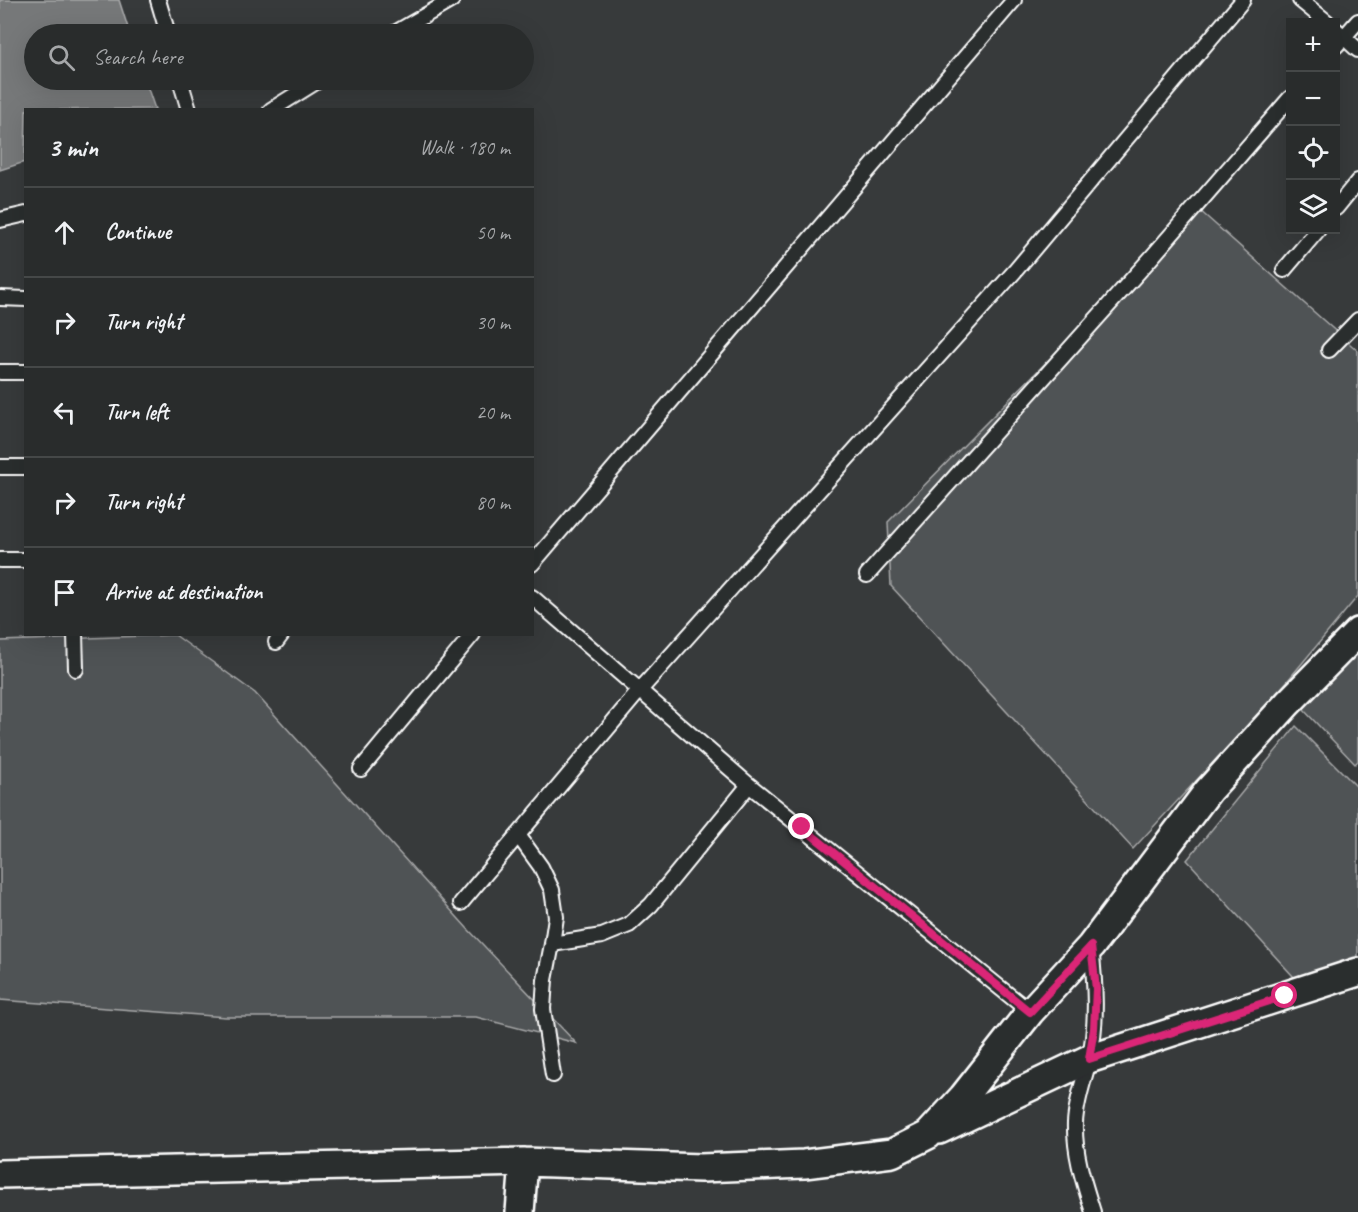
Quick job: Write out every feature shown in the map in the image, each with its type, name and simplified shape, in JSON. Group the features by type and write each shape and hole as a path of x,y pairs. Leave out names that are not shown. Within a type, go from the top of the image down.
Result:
{"street":[{"path":"928,1135 963,1097 1030,1012 1091,946 1208,791 1288,703 1358,632"},
{"path":"0,1174 524,1162 701,1168 804,1164 892,1152 1089,1059 1358,972"},
{"path":"520,1212 524,1162"}],"lane":[{"path":"158,0 165,24"},
{"path":"410,24 452,0"},
{"path":"534,562 1014,0"},
{"path":"461,903 640,690 1015,271 1243,0"},
{"path":"1300,0 1322,18"},
{"path":"1340,36 1358,21"},
{"path":"1340,39 1358,50"},
{"path":"183,90 188,108"},
{"path":"274,108 303,90"},
{"path":"867,575 1151,258 1286,103"},
{"path":"1340,202 1358,181"},
{"path":"0,220 24,214"},
{"path":"1284,270 1315,234"},
{"path":"0,298 24,299"},
{"path":"1329,350 1358,320"},
{"path":"0,372 24,372"},
{"path":"0,467 24,467"},
{"path":"0,560 24,560"},
{"path":"534,599 749,785 1030,1012"},
{"path":"75,636 76,669"},
{"path":"361,769 471,636"},
{"path":"552,944 602,936 629,925 651,904 749,785"},
{"path":"518,835 541,867 552,890 556,917 545,980 543,1009 553,1075"},
{"path":"1091,946 1096,989 1094,1029 1075,1122 1078,1162 1093,1212"}],"shaded area":[{"path":"0,0 119,0 127,24 24,24 24,90 148,90 155,108 24,108 24,162 0,170"},
{"path":"1198,209 1358,351 1358,596 1279,691 1133,849 891,586 888,522"},
{"path":"176,636 255,693 467,928 576,1043 476,1017 226,1017 0,1000 0,641"},
{"path":"1358,638 1358,761 1355,764 1301,707"},
{"path":"1296,726 1358,788 1358,961 1304,988 1187,860"}],"route":[{"path":"802,827 1030,1012 1091,946 1096,989 1094,1029 1089,1059 1285,996"}]}
